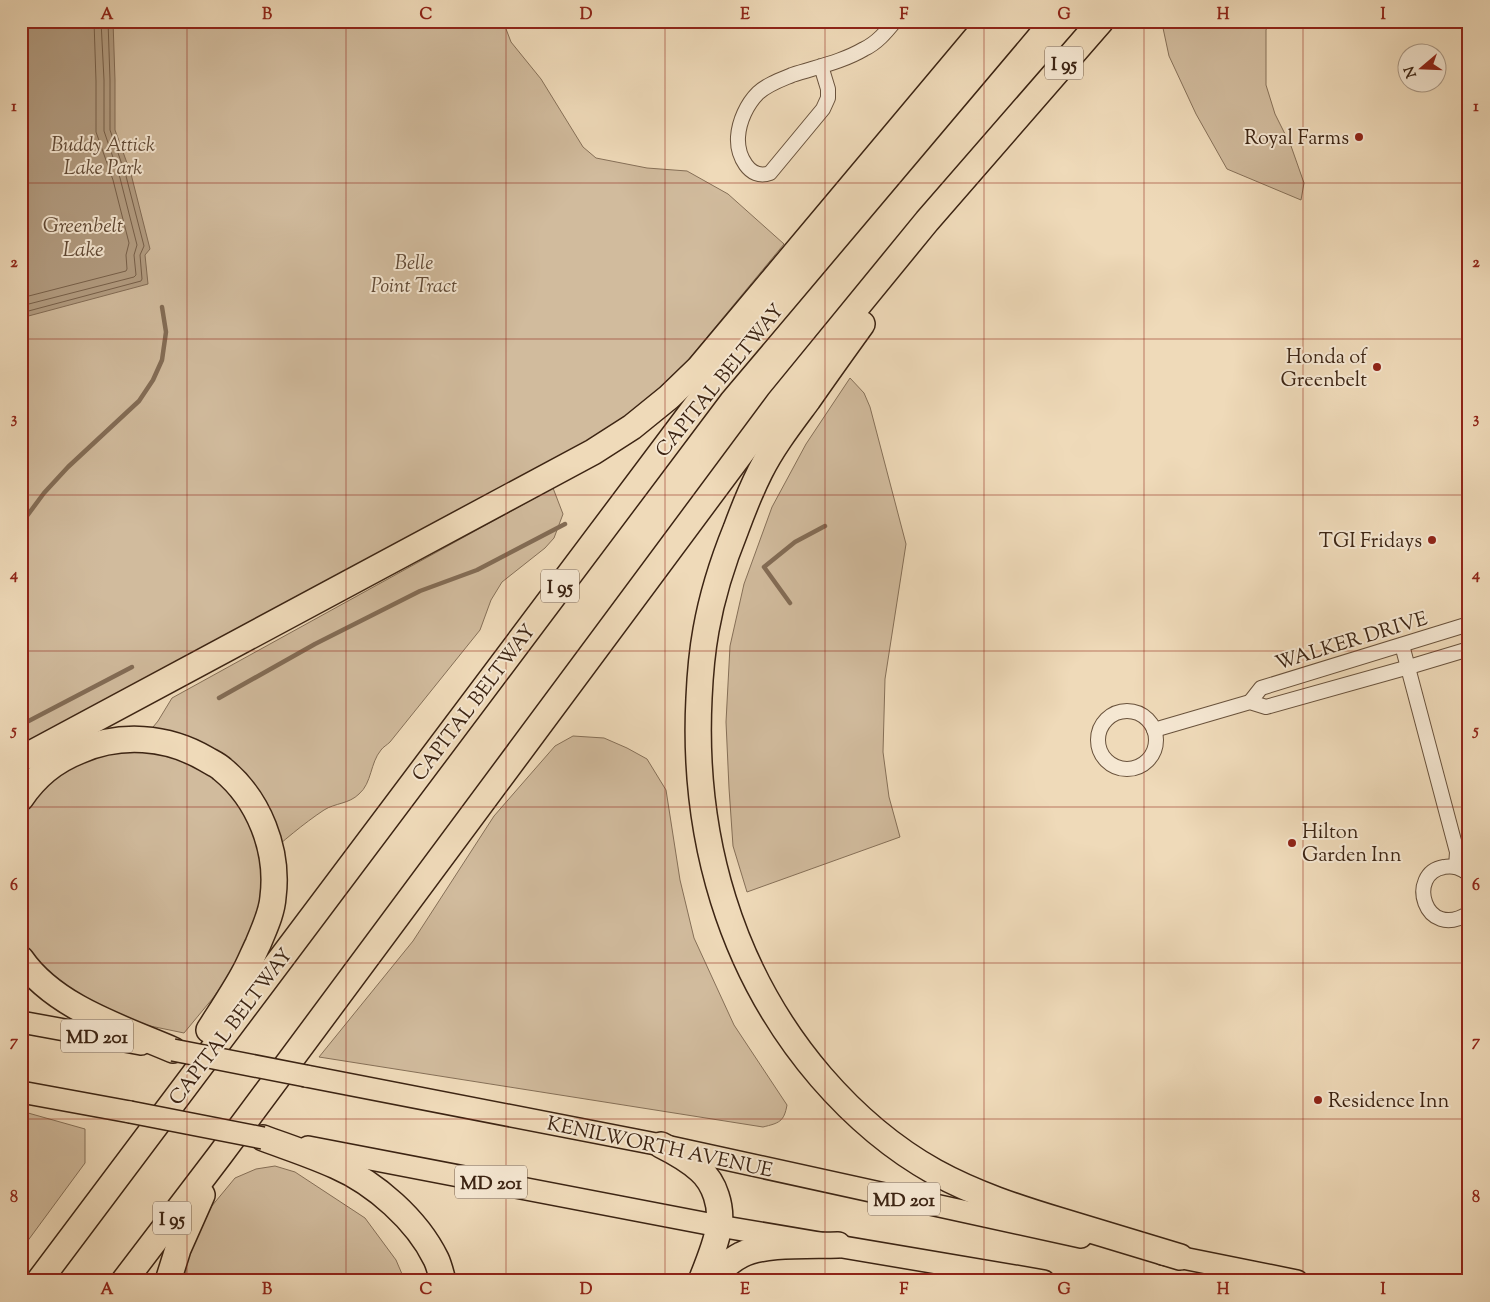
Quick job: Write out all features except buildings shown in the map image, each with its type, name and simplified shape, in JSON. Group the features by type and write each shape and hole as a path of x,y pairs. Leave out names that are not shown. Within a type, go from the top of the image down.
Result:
{"highway":[{"path":"21,759 536,483 593,452 632,427 669,397 699,368 990,21"},
{"name":"CAPITAL BELTWAY","path":"39,1281 711,386 1019,21"},
{"name":"I 95","path":"124,1281 220,1155 779,402 928,220 1100,21"},
{"path":"1027,105 872,310 784,432 761,471 736,528 720,573 706,630 701,673 698,731 704,820 715,871 728,916 746,961 764,996 810,1064 838,1096 868,1124 900,1149 933,1171 970,1190 1000,1202 1180,1257"},
{"path":"21,798 27,789 46,770 68,755 90,746 116,740 142,738 167,742 196,753 222,768 241,787 259,814 268,841 275,869 273,899 266,925 244,973 124,1168"},
{"path":"21,959 51,990 81,1010 174,1050"},
{"path":"264,1138 337,1166 372,1186 400,1211 422,1236 437,1260 443,1281"},
{"path":"661,1145 683,1157 702,1171 713,1188 719,1205 719,1226 708,1265 701,1281"},
{"path":"168,1281 178,1249 220,1155"},
{"path":"711,1281 728,1264 741,1255 754,1250 838,1245"}],"main road":[{"name":"KENILWORTH AVENUE","path":"21,1022 661,1145 1028,1227 1297,1281"},
{"name":"MD 201","path":"21,1092 719,1226 1044,1281"}],"street":[{"path":"821,66 828,89 828,98 823,109 770,173 766,175 751,170 742,157 738,137 745,111 759,92 769,84 866,49 879,39 895,21"},
{"name":"WALKER DRIVE","path":"1250,702 1261,688 1469,624"},
{"path":"1402,645 1462,870"},
{"name":"WALKER DRIVE","path":"1154,730 1250,702 1266,707 1469,649"},
{"path":"1127,711 1141,715 1147,719 1154,730 1156,742 1152,755 1137,767 1118,768 1104,758 1100,750 1098,736 1100,728 1111,716 1119,712 1127,711"},
{"path":"1462,870 1452,866 1441,867 1430,874 1425,881 1423,890 1424,902 1429,911 1443,920 1459,919 1469,913"}],"green space":[{"name":"Belle Point Tract","path":"21,21 503,21 511,42 541,79 583,147 596,158 647,168 687,171 728,194 784,244 679,371 624,418 586,443 21,746"},
{"path":"1158,21 1269,21 1266,30 1266,85 1275,114 1291,146 1304,183 1301,200 1227,169 1196,114 1169,56 1163,28"},
{"path":"850,378 864,393 870,407 906,544 885,679 883,752 889,797 900,837 747,892 733,846 726,722 730,646 744,584 772,507 806,444"},
{"path":"553,488 563,514 554,538 545,548 502,582 491,600 480,630 390,742 377,755 369,779 363,789 351,800 328,808 316,815 264,858 261,903 239,961 213,998 184,1033 131,1022 80,999 21,948 21,820 39,790 61,771 89,757 134,750 158,721 172,698"},
{"path":"573,736 604,738 647,759 666,790 680,880 694,938 734,1025 787,1105 784,1115 777,1123 763,1127 319,1057 413,941 494,816 555,746"},
{"path":"21,1111 85,1129 85,1163 21,1250"},
{"path":"275,1166 295,1172 365,1218 396,1260 405,1281 185,1281 188,1250 211,1207 235,1178 256,1169"}],"water":[{"name":"Greenbelt Lake","path":"21,21 113,21 115,130 131,174 150,249 145,255 148,284 21,318"}],"waterway":[{"path":"21,524 44,493 68,467 139,401 153,380 162,360 166,332 162,307"},
{"path":"219,698 315,644 420,591 477,570 565,524"},
{"path":"790,603 764,567 795,542 825,526"},
{"path":"21,725 132,667"}],"place":[{"name":"Royal Farms","path":"1359,137"},
{"name":"Honda of Greenbelt","path":"1377,367"},
{"name":"TGI Fridays","path":"1432,540"},
{"name":"Hilton Garden Inn","path":"1292,843"},
{"name":"Residence Inn","path":"1318,1100"}],"park label":[{"name":"Buddy Attick Lake Park","path":"103,156"}]}
